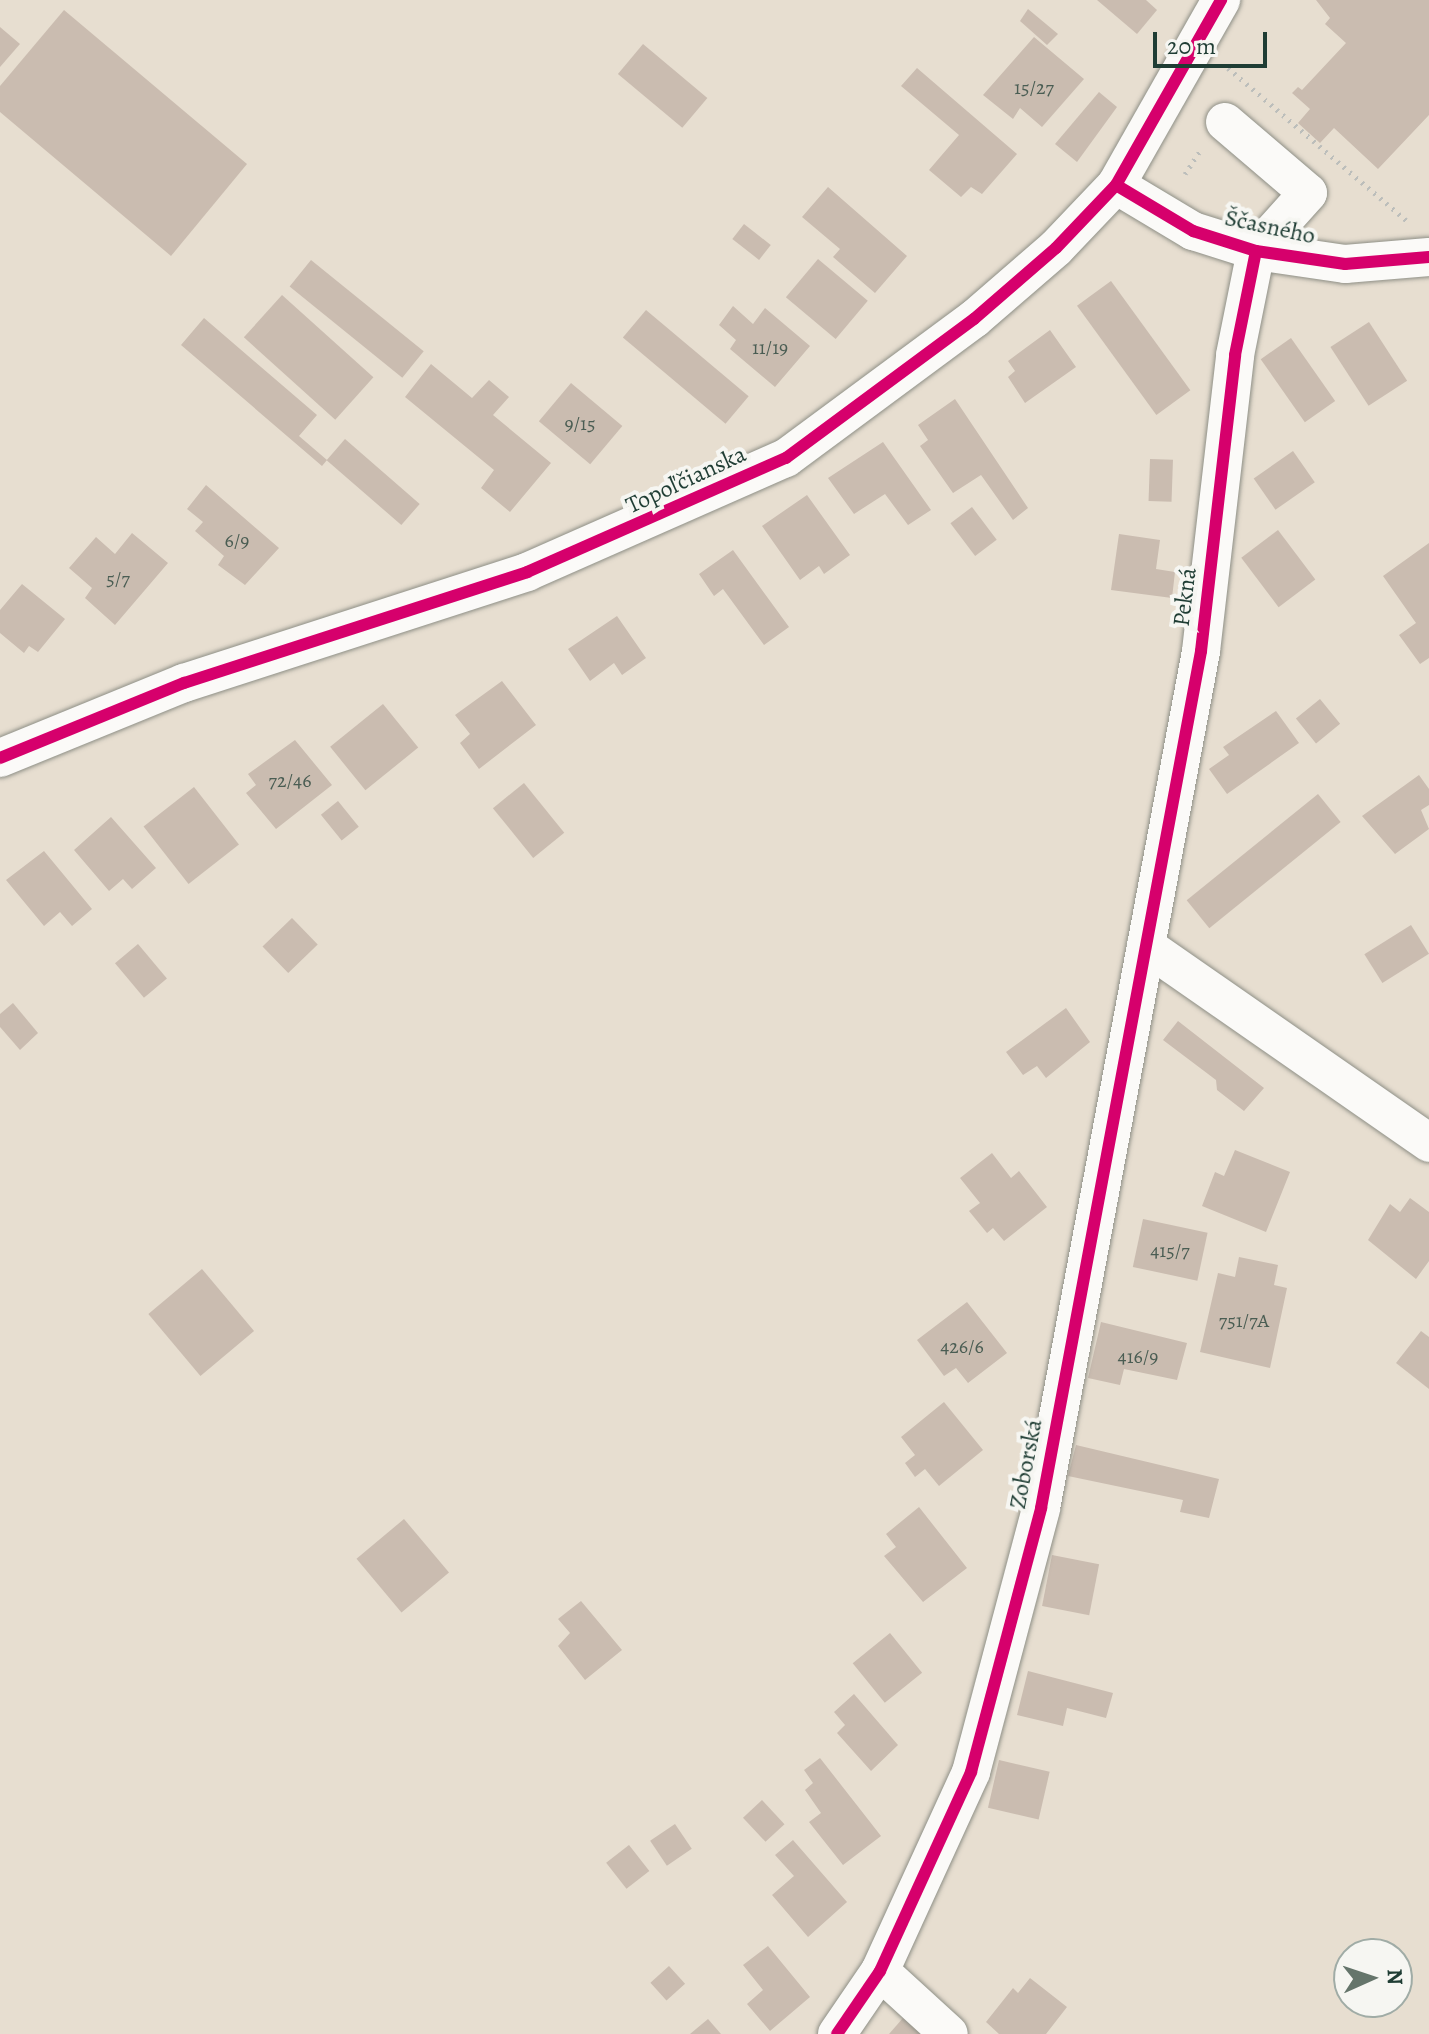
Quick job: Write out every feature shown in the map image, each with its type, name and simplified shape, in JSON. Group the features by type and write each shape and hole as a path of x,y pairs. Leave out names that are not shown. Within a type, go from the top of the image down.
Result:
{"street":[{"name":"Topoľčianska","path":"0,758 184,683 367,620 527,572 786,458 974,319 1056,248 1116,185 1221,0"},
{"path":"1213,135 1308,193 1256,251"},
{"name":"Ščasného","path":"1116,185 1193,231 1256,251 1345,264 1423,244"},
{"name":"Pekná","path":"1146,946 1201,651 1235,355 1256,251"},
{"path":"1146,946 1429,1143"},
{"name":"Zoborská","path":"837,2034 880,1971 971,1772 1041,1508 1146,946"},
{"path":"880,1971 949,2034"}],"path":[{"path":"1228,68 1423,244"},
{"path":"1185,174 1213,135"}],"building":[{"path":"1097,0 1146,0 1157,10 1137,34"},
{"path":"1316,0 1429,0 1429,115 1378,169 1334,128 1320,143 1298,123 1310,109 1292,93 1298,87 1302,90 1346,43 1325,24 1330,18"},
{"path":"1028,9 1058,34 1047,45 1020,21"},
{"path":"64,10 247,164 171,256 0,112 0,86"},
{"path":"0,27 20,44 0,67"},
{"path":"1034,37 1084,79 1042,127 1020,108 1013,119 983,95"},
{"path":"643,44 707,98 682,128 618,74"},
{"path":"917,68 1017,154 982,194 971,187 961,197 929,170 959,135 901,86"},
{"path":"1099,92 1117,107 1077,162 1055,144"},
{"path":"828,187 907,256 875,293 833,257 840,249 802,217"},
{"path":"744,224 771,245 759,260 732,239"},
{"path":"818,259 868,301 836,339 786,297"},
{"path":"311,260 424,351 402,378 290,286"},
{"path":"1111,281 1190,390 1156,415 1077,306"},
{"path":"282,295 373,377 335,420 244,337"},
{"path":"733,306 753,324 765,308 810,346 775,387 730,349 736,340 719,325"},
{"path":"646,310 749,396 726,424 623,338"},
{"path":"204,318 317,415 299,436 327,460 322,466 181,345"},
{"path":"1369,322 1407,381 1369,406 1330,347"},
{"path":"1050,330 1076,367 1025,403 1008,377 1015,371 1008,361"},
{"path":"1291,338 1335,401 1305,422 1261,359"},
{"path":"431,364 472,398 489,380 509,397 493,415 551,463 510,512 481,488 494,470 405,397"},
{"path":"571,383 622,426 590,464 539,421"},
{"path":"955,399 1028,508 1013,520 981,475 953,493 920,446 928,440 918,425"},
{"path":"345,439 420,504 401,525 327,460"},
{"path":"883,442 931,510 908,525 885,494 854,514 828,478"},
{"path":"1293,451 1315,482 1275,510 1254,479"},
{"path":"1150,459 1173,460 1172,502 1149,501"},
{"path":"206,485 279,548 245,585 218,565 224,556 195,531 203,522 187,509"},
{"path":"807,495 850,555 824,574 819,566 800,580 762,526"},
{"path":"972,507 997,540 975,556 950,523"},
{"path":"1278,530 1315,580 1279,607 1241,558"},
{"path":"132,533 168,563 115,625 85,598 92,588 69,568 96,537 115,554"},
{"path":"1119,534 1160,540 1156,569 1175,572 1172,598 1111,590"},
{"path":"1429,543 1429,658 1420,664 1399,635 1416,623 1383,576"},
{"path":"733,550 789,627 764,645 723,589 714,596 699,574"},
{"path":"22,584 65,619 38,652 29,646 24,653 0,633 0,610"},
{"path":"617,616 646,658 622,675 614,663 590,681 568,649"},
{"path":"502,681 536,725 479,769 460,743 470,734 455,715"},
{"path":"1320,699 1340,724 1316,743 1296,719"},
{"path":"383,704 418,748 365,790 330,747"},
{"path":"1276,711 1299,743 1227,794 1209,769 1229,755 1223,747"},
{"path":"295,740 332,785 276,829 246,793 256,785 248,774"},
{"path":"1419,775 1429,789 1429,805 1421,810 1429,829 1395,854 1362,816"},
{"path":"524,783 564,833 533,858 493,808"},
{"path":"194,787 239,845 189,884 144,826"},
{"path":"1318,794 1341,822 1209,928 1187,900"},
{"path":"338,801 359,827 342,840 321,815"},
{"path":"111,817 156,868 132,889 123,879 109,891 74,850"},
{"path":"44,851 92,909 72,926 60,912 44,926 6,880"},
{"path":"292,918 318,945 288,973 263,946"},
{"path":"1411,925 1429,954 1382,983 1364,954"},
{"path":"138,944 167,978 144,998 115,963"},
{"path":"13,1003 38,1033 20,1050 0,1027 0,1014"},
{"path":"1066,1008 1090,1042 1046,1078 1037,1066 1023,1075 1006,1052"},
{"path":"1178,1021 1264,1088 1244,1111 1217,1090 1216,1080 1163,1040"},
{"path":"1235,1150 1290,1172 1266,1232 1202,1206 1215,1172 1224,1176"},
{"path":"992,1153 1011,1178 1019,1171 1047,1207 1004,1241 993,1228 987,1233 969,1211 980,1203 960,1178"},
{"path":"1410,1198 1429,1212 1429,1261 1416,1279 1368,1240 1390,1204 1400,1212"},
{"path":"1143,1219 1208,1233 1197,1281 1133,1267"},
{"path":"1239,1257 1278,1265 1274,1285 1287,1288 1270,1368 1200,1352 1218,1273 1235,1277"},
{"path":"202,1269 254,1331 200,1376 148,1314"},
{"path":"967,1302 1007,1353 968,1383 956,1368 944,1376 917,1340"},
{"path":"1101,1322 1187,1343 1177,1380 1124,1369 1120,1385 1088,1378"},
{"path":"1421,1331 1429,1337 1429,1389 1396,1363"},
{"path":"944,1402 983,1450 939,1486 925,1469 915,1477 905,1463 915,1455 901,1437"},
{"path":"1076,1445 1219,1479 1209,1518 1180,1512 1183,1500 1068,1476"},
{"path":"919,1507 967,1568 923,1602 884,1556 896,1547 886,1534"},
{"path":"404,1519 449,1573 402,1612 357,1559"},
{"path":"1052,1555 1099,1564 1089,1615 1042,1606"},
{"path":"581,1601 622,1650 585,1680 558,1646 570,1633 558,1619"},
{"path":"890,1633 922,1673 885,1703 853,1663"},
{"path":"1028,1671 1113,1693 1106,1718 1067,1708 1063,1726 1017,1715"},
{"path":"854,1694 898,1745 871,1771 837,1733 845,1725 834,1712"},
{"path":"820,1758 881,1836 843,1865 809,1822 821,1813 805,1790 813,1783 804,1770"},
{"path":"999,1760 1050,1772 1039,1819 988,1808"},
{"path":"762,1800 785,1824 765,1842 743,1818"},
{"path":"675,1824 692,1849 667,1866 650,1841"},
{"path":"793,1840 847,1902 808,1937 772,1895 794,1876 775,1855"},
{"path":"629,1845 649,1871 626,1889 606,1863"},
{"path":"768,1946 810,1997 770,2031 747,2004 763,1990 743,1965"},
{"path":"669,1966 685,1984 666,2001 650,1983"},
{"path":"1030,1978 1067,2007 1046,2034 999,2034 986,2022 1013,1988 1018,1993"},
{"path":"903,2018 922,2034 889,2034"},
{"path":"708,2019 721,2034 690,2034"}],"cycle path":[{"path":"0,758 184,683 527,572 786,458 974,319 1056,248 1116,185 1221,0"},
{"path":"1116,185 1193,231 1256,251 1345,264 1429,257"},
{"path":"837,2034 880,1971 971,1772 1041,1508 1201,651 1235,355 1256,251"}]}
